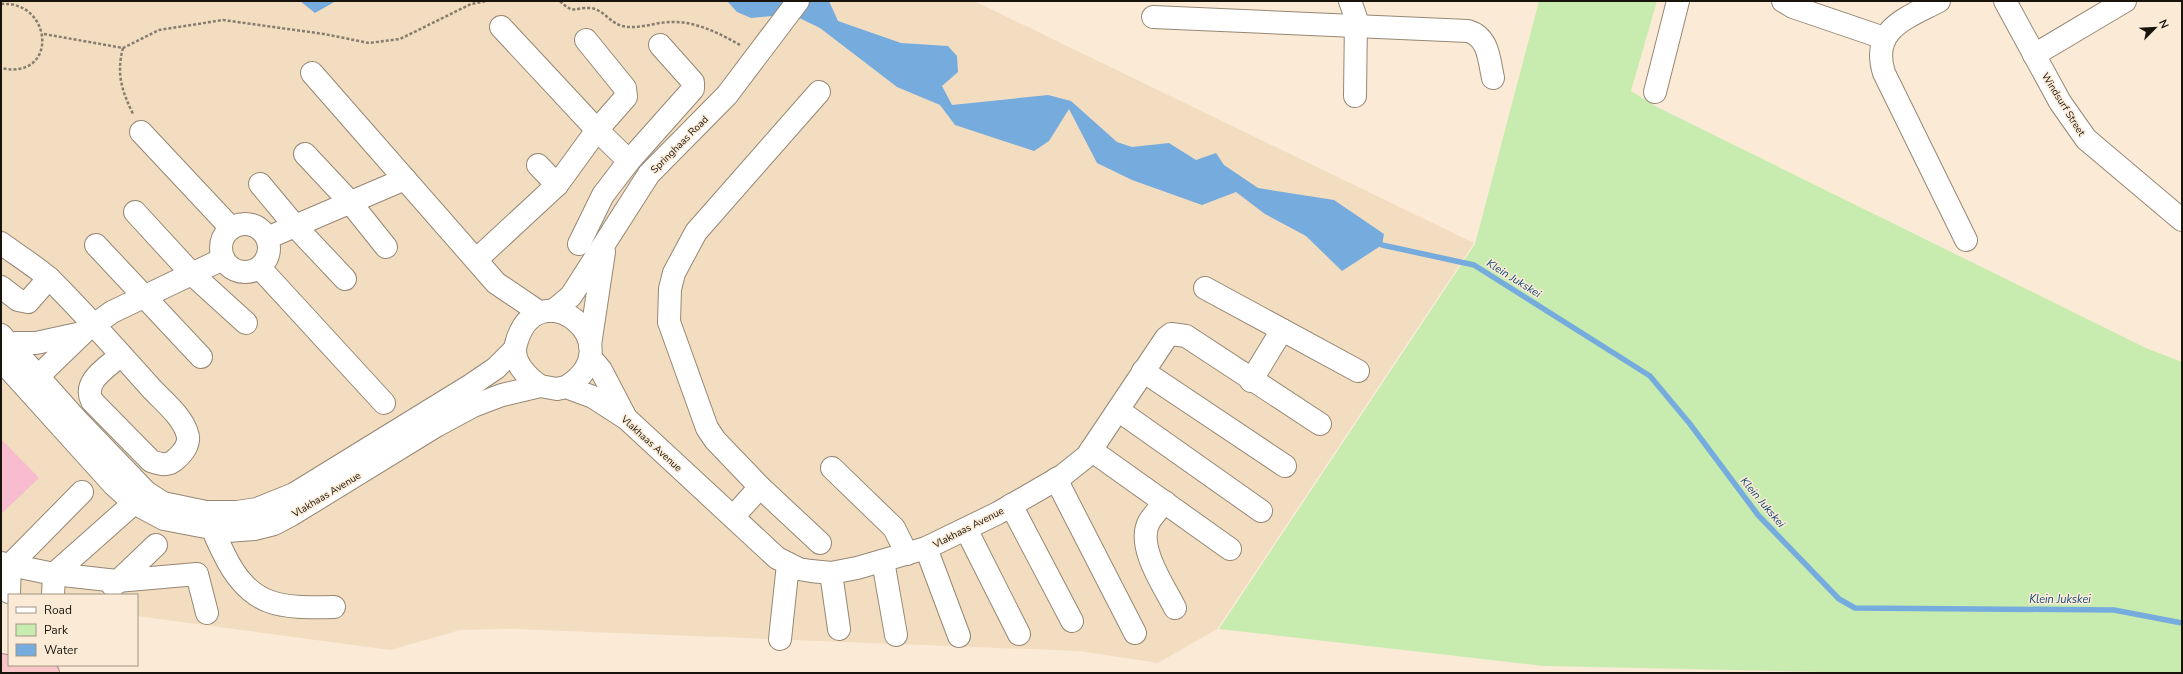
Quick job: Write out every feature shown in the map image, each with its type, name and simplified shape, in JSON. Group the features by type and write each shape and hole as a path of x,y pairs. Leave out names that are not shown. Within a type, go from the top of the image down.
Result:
{"highway":[{"path":"1,665 48,673"}],"street":[{"name":"Springhaas Road","path":"546,312 571,296 649,174 727,95 798,1"},
{"path":"1350,1 1355,12 1356,25 1355,96"},
{"path":"1655,92 1678,1"},
{"path":"1783,1 1793,7 1884,38"},
{"path":"1939,1 1903,20 1884,38 1880,59 1884,73 1966,240"},
{"name":"Windsurf Street","path":"2005,1 2060,102 2086,139 2182,220"},
{"path":"2034,55 2125,1"},
{"path":"1153,17 1356,25 1476,33 1487,48 1493,78"},
{"path":"501,27 597,130 629,161"},
{"path":"476,260 557,185 597,130 626,97 627,93 625,88 586,40"},
{"path":"579,244 603,195 629,161 694,90 693,82 660,46"},
{"path":"312,73 496,283 546,312 566,314 577,321 586,332 590,351 627,419"},
{"path":"819,92 696,232 674,273 670,290 669,322 707,428 715,440 760,487 820,543"},
{"path":"141,132 231,228"},
{"path":"305,154 350,202 386,247"},
{"path":"538,165 557,185"},
{"path":"267,238 405,179"},
{"path":"260,184 295,226 345,279"},
{"path":"135,212 192,274 246,323"},
{"path":"239,225 255,226 262,231 267,238 269,254 260,268 252,272 244,273 232,268 223,259 222,242 225,234 231,228 239,225"},
{"path":"1,243 49,278 89,328 121,355 179,420 188,433 185,450 175,460 168,464 162,465 151,461 92,401 89,394 89,387 93,380 121,355"},
{"path":"566,387 577,380 585,370 590,351 605,243"},
{"path":"96,245 146,296 201,356"},
{"path":"32,382 89,328 112,312 223,259"},
{"path":"260,268 384,403"},
{"path":"1,287 18,300 28,302 49,278"},
{"path":"496,283 517,341 517,360 523,371 540,386"},
{"path":"1206,288 1358,372"},
{"path":"517,341 526,320 546,312"},
{"path":"3,346 36,343 89,328"},
{"path":"1282,330 1251,381 1320,424"},
{"name":"Vlakhaas Avenue","path":"32,382 146,492 163,503 213,520 226,531 254,529 274,524 458,413 502,395 540,386 552,389 566,387 593,398 627,419 777,558 799,569 831,572 883,561 917,551 966,529 1056,479 1087,456 1166,338 1175,333 1186,336 1251,381"},
{"name":"Vlakhaas Avenue","path":"3,346 114,485 134,503 164,520 213,520 274,503 294,494 496,368 517,341"},
{"path":"1143,371 1285,466"},
{"path":"1118,410 1262,511"},
{"path":"1091,450 1230,549"},
{"path":"832,468 917,551 959,636"},
{"path":"1056,479 1135,632"},
{"path":"733,518 760,487"},
{"path":"5,564 82,492"},
{"path":"1165,502 1149,522 1146,540 1147,552 1175,608"},
{"path":"54,585 134,503"},
{"path":"1011,505 1072,622"},
{"path":"213,520 230,566 249,591 276,604 291,608 334,607"},
{"path":"966,529 1019,634"},
{"path":"112,588 156,545"},
{"path":"883,561 896,635"},
{"path":"5,564 54,585 112,588 197,574 207,613"},
{"path":"5,564 9,592"},
{"path":"780,639 788,564"},
{"path":"831,572 839,629"}],"path":[{"path":"44,34 122,48 159,30 223,20 324,34 368,43 400,39 471,4 487,1"},
{"path":"1,4 13,2 31,9 42,25 44,34 39,53 33,60 17,69 1,68"},
{"path":"122,48 119,63 122,91 141,132"}],"shaded area":[{"path":"1,1 974,1 1474,243 1217,629 1158,663 1079,651 513,629 460,630 390,650 138,616 138,594 8,594 1,598"}],"green space":[{"path":"1539,1 1657,1 1631,91 1657,107 2146,348 2182,362 2182,673 1867,673 1544,666 1219,629 1475,244"}],"water":[{"path":"300,1 336,1 315,13"},
{"path":"727,1 829,1 838,21 901,43 948,46 957,56 958,72 942,86 952,105 1048,95 1071,101 1117,142 1132,147 1169,143 1196,160 1216,153 1224,165 1258,188 1334,200 1384,234 1382,245 1342,271 1306,236 1265,214 1236,192 1202,205 1132,180 1097,163 1069,109 1049,141 1034,151 955,125 940,105 897,87 820,28 791,14 751,18 737,12"}],"building":[{"path":"1,439 39,478 1,514"}],"waterway":[{"name":"Klein Jukskei","path":"1382,245 1474,265 1650,376 1690,424 1758,515 1839,599 1855,608 2114,610 2182,623"}]}
